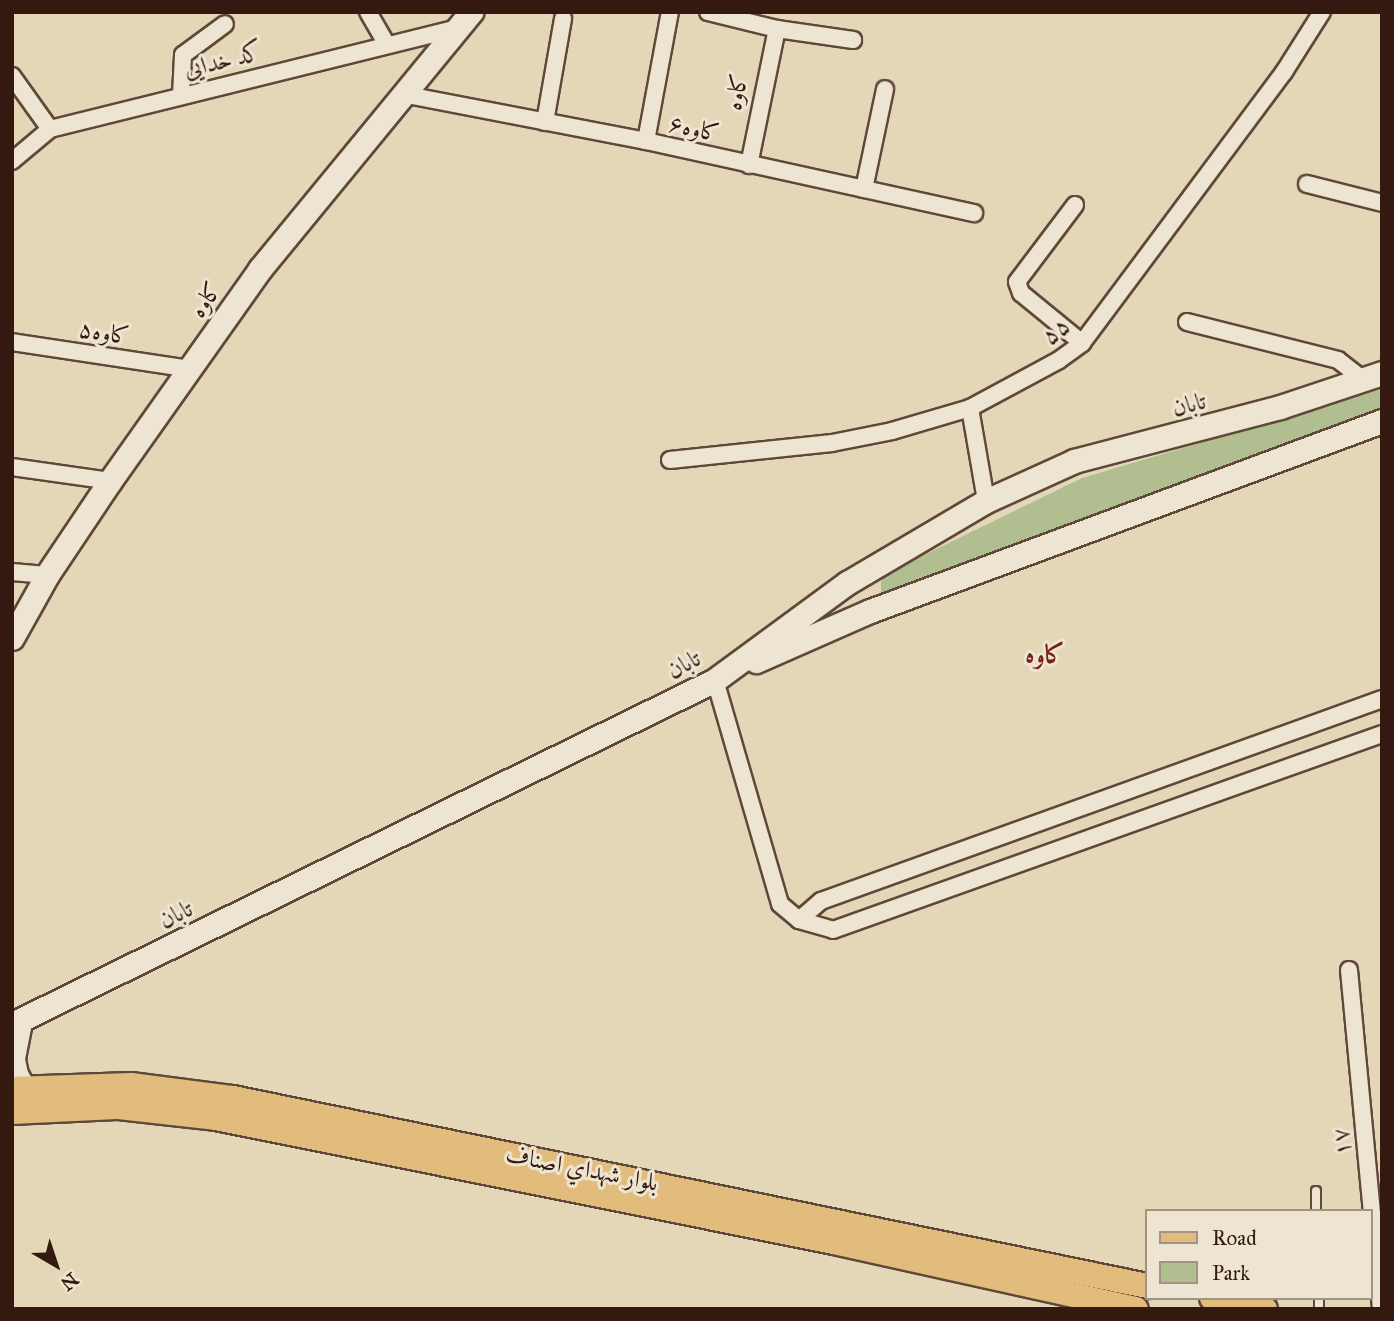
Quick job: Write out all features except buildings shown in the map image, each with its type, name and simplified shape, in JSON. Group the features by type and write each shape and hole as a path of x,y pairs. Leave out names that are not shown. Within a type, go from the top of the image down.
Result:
{"main road":[{"name":"بلوار شهداي اصناف","path":"19,1101 131,1085 233,1098 1146,1286"},
{"name":"بلوار شهداي اصناف","path":"19,1101 117,1107 216,1118 834,1242 1136,1309"},
{"path":"1222,1300 1265,1309"}],"street":[{"path":"368,12 387,45"},
{"name":"کاوه","path":"12,638 47,575 110,481 260,270 454,29 471,12"},
{"path":"646,141 670,12"},
{"path":"708,12 777,29 853,40"},
{"name":"۵۵","path":"670,460 832,443 892,431 970,408 1059,360 1082,343 1284,72 1322,12"},
{"path":"545,122 563,19"},
{"path":"181,95 183,55 225,24"},
{"name":"کد خدایی","path":"12,160 50,129 454,29"},
{"name":"کاوه","path":"749,165 777,29"},
{"path":"12,76 50,129"},
{"path":"864,188 884,89"},
{"name":"کاوه۶","path":"402,94 646,141 974,213"},
{"path":"1307,184 1382,203"},
{"path":"1075,205 1017,282 1021,293 1082,343"},
{"path":"1187,322 1338,360 1373,377"},
{"name":"کاوه۵","path":"12,342 190,369"},
{"name":"تابان","path":"16,1023 715,680 847,583 986,501 1074,461 1219,424 1373,377"},
{"path":"970,408 986,501"},
{"path":"1382,421 870,611 715,680 780,904 799,920 833,930 1382,734"},
{"path":"12,467 110,481"},
{"path":"12,572 47,575"},
{"path":"799,920 821,901 1382,699"},
{"name":"۱۷","path":"1349,970 1372,1209"},
{"path":"16,1023 13,1059 19,1101"},
{"name":"۱۷","path":"1373,1224 1381,1309"}],"lane":[{"path":"1315,1191 1316,1209"}],"green space":[{"path":"1382,389 1382,410 893,594 881,593 881,582 885,574 1082,478"}],"district":[{"name":"کاوه","path":"1045,655"}]}
